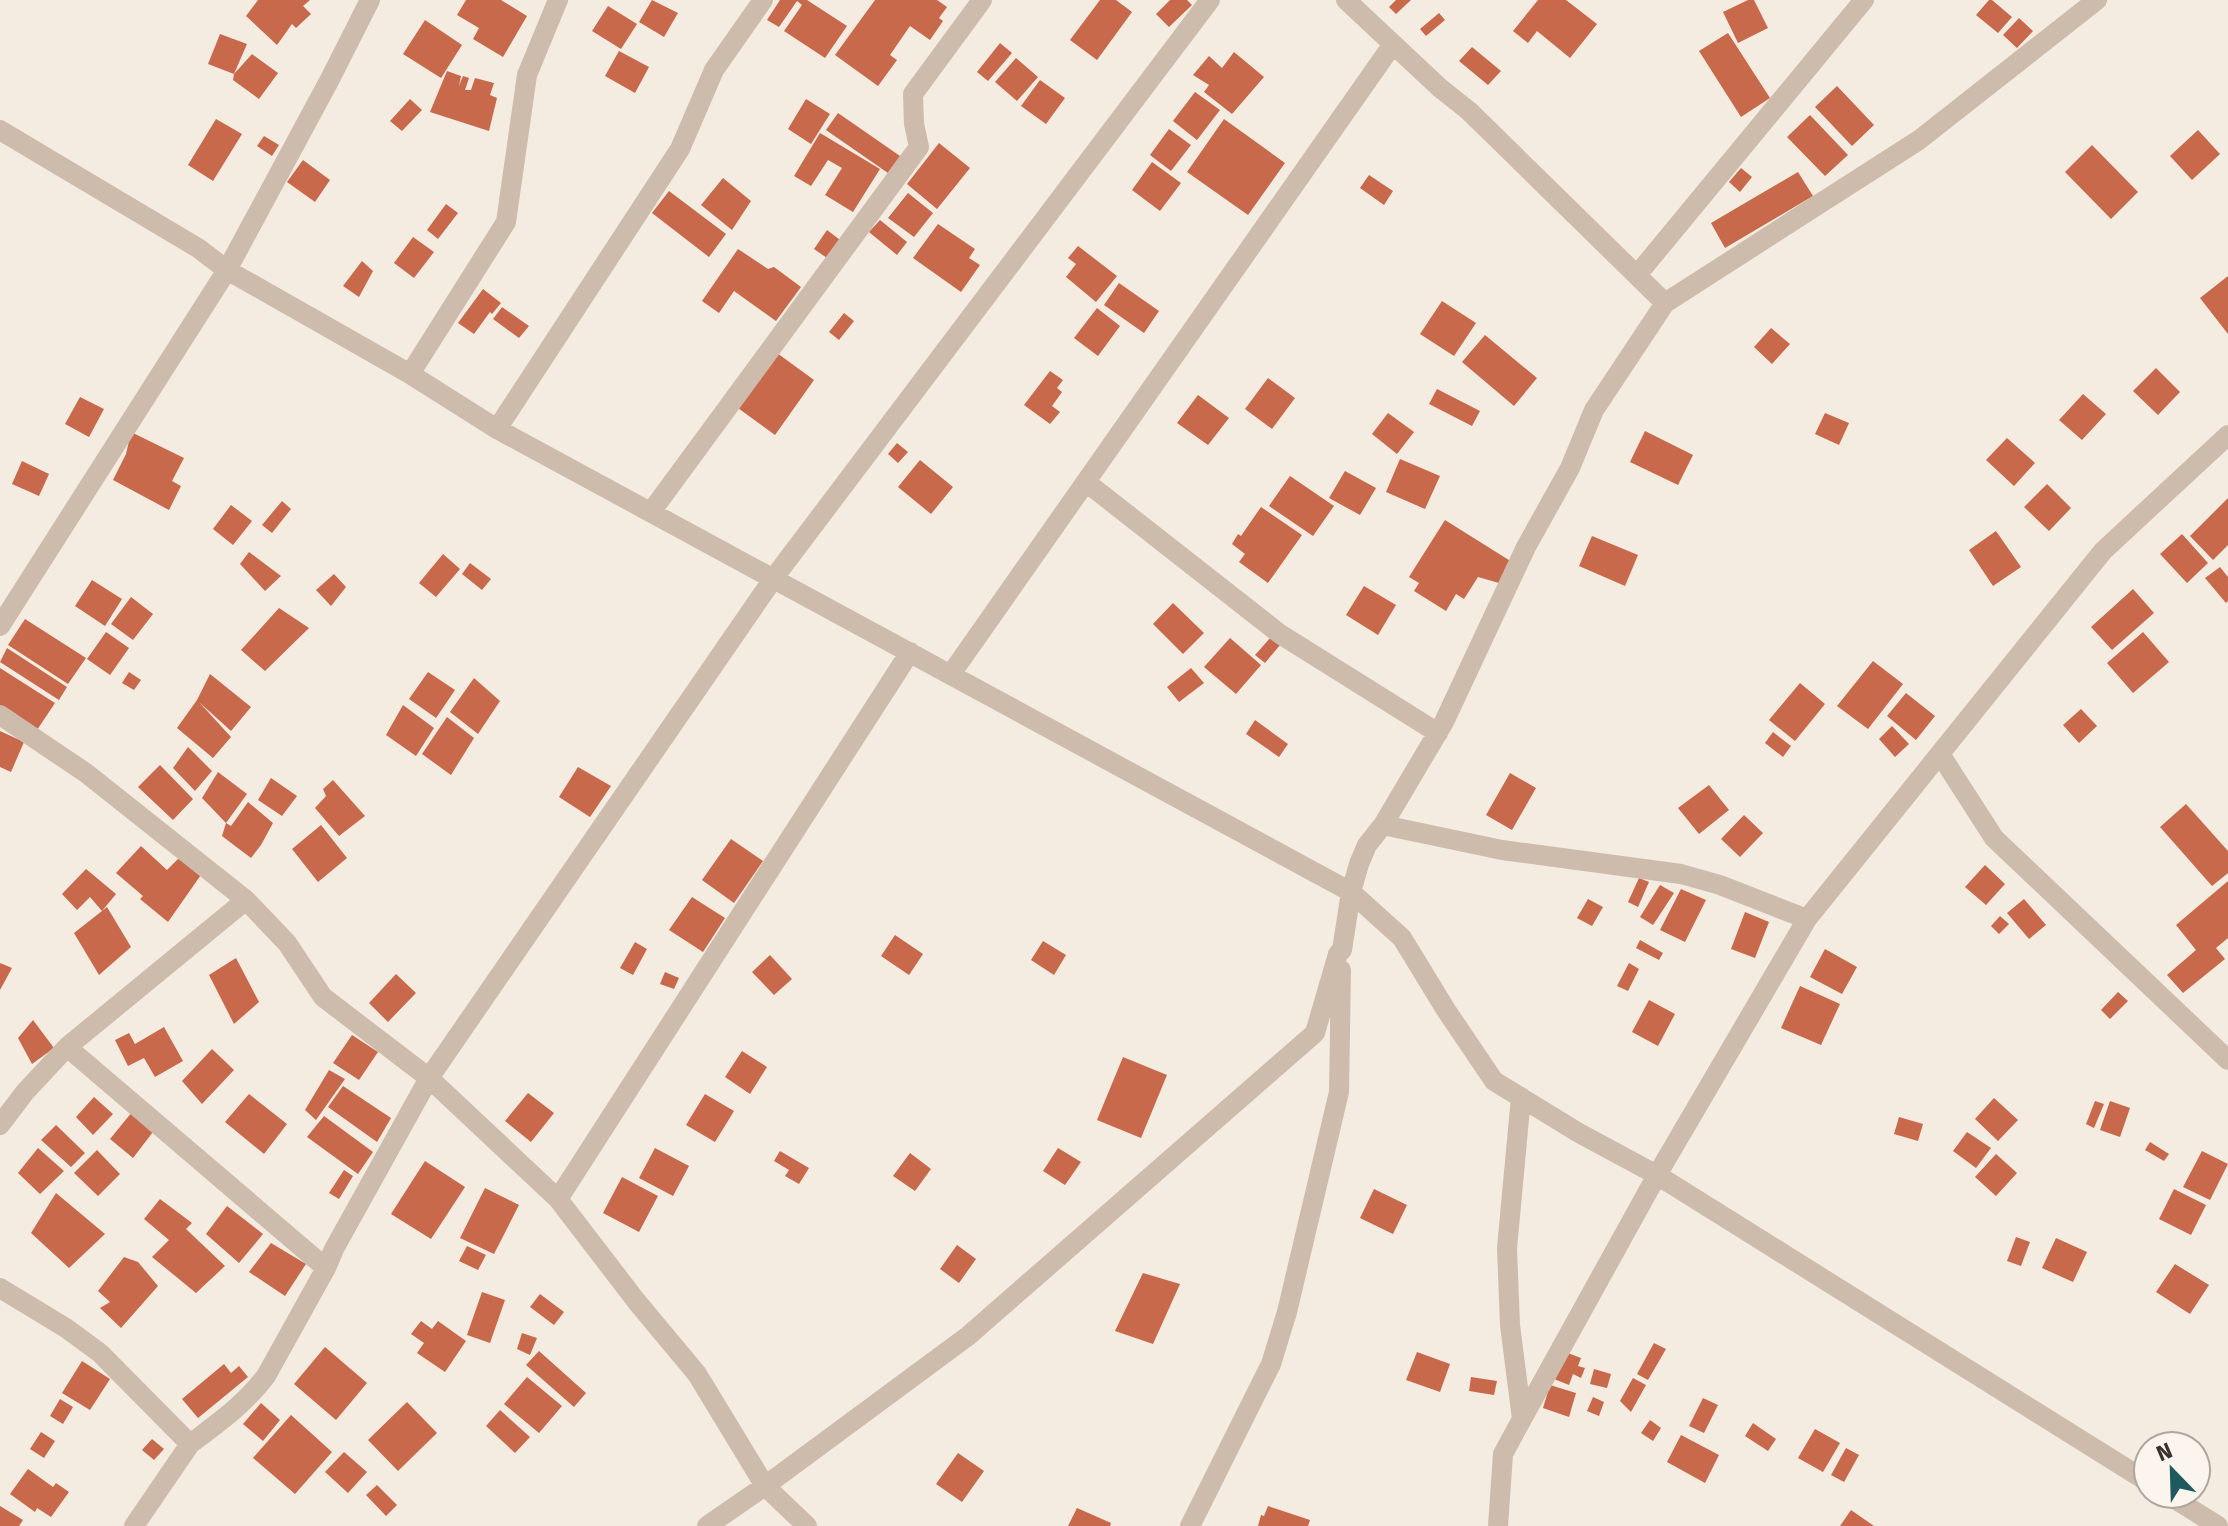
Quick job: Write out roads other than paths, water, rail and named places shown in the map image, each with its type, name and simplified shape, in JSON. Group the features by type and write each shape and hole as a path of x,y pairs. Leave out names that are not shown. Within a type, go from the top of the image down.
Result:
{"street":[{"path":"0,626 227,270 370,0"},
{"path":"410,374 506,222 527,75 558,0"},
{"path":"497,429 680,149 714,70 763,0"},
{"path":"651,512 919,147 913,94 982,0"},
{"path":"134,1526 190,1444 234,1411 266,1376 429,1078 773,579 1210,0"},
{"path":"1346,0 1469,111 1665,303"},
{"path":"1637,275 1864,0"},
{"path":"1190,1526 1271,1364 1287,1312 1339,1092 1342,950 1351,892 1367,845 1383,825 1438,733 1526,547 1570,468 1594,410 1665,303 1919,140 2097,0"},
{"path":"951,674 1393,44"},
{"path":"0,130 198,248 227,270 410,374 497,429 1351,892 1402,938 1494,1081 1579,1133 1657,1175 2132,1472"},
{"path":"1498,1526 1503,1454 1657,1175 1807,919 2103,551 2228,435"},
{"path":"1086,482 1280,634 1438,733"},
{"path":"558,1199 910,652"},
{"path":"0,715 86,773 246,900 287,943 323,997 429,1078 558,1199 697,1374 765,1486 807,1526"},
{"path":"1940,754 1994,838 2228,1060"},
{"path":"1383,825 1502,850 1681,874 1720,885 1807,919"},
{"path":"0,1125 25,1092 67,1047 246,900"},
{"path":"707,1526 968,1336 1315,1033 1338,954 1342,950"},
{"path":"67,1047 326,1268"},
{"path":"1521,1097 1507,1248 1510,1325 1522,1419"},
{"path":"0,1288 66,1328 100,1353 190,1444"},
{"path":"2192,1510 2218,1526"}]}
